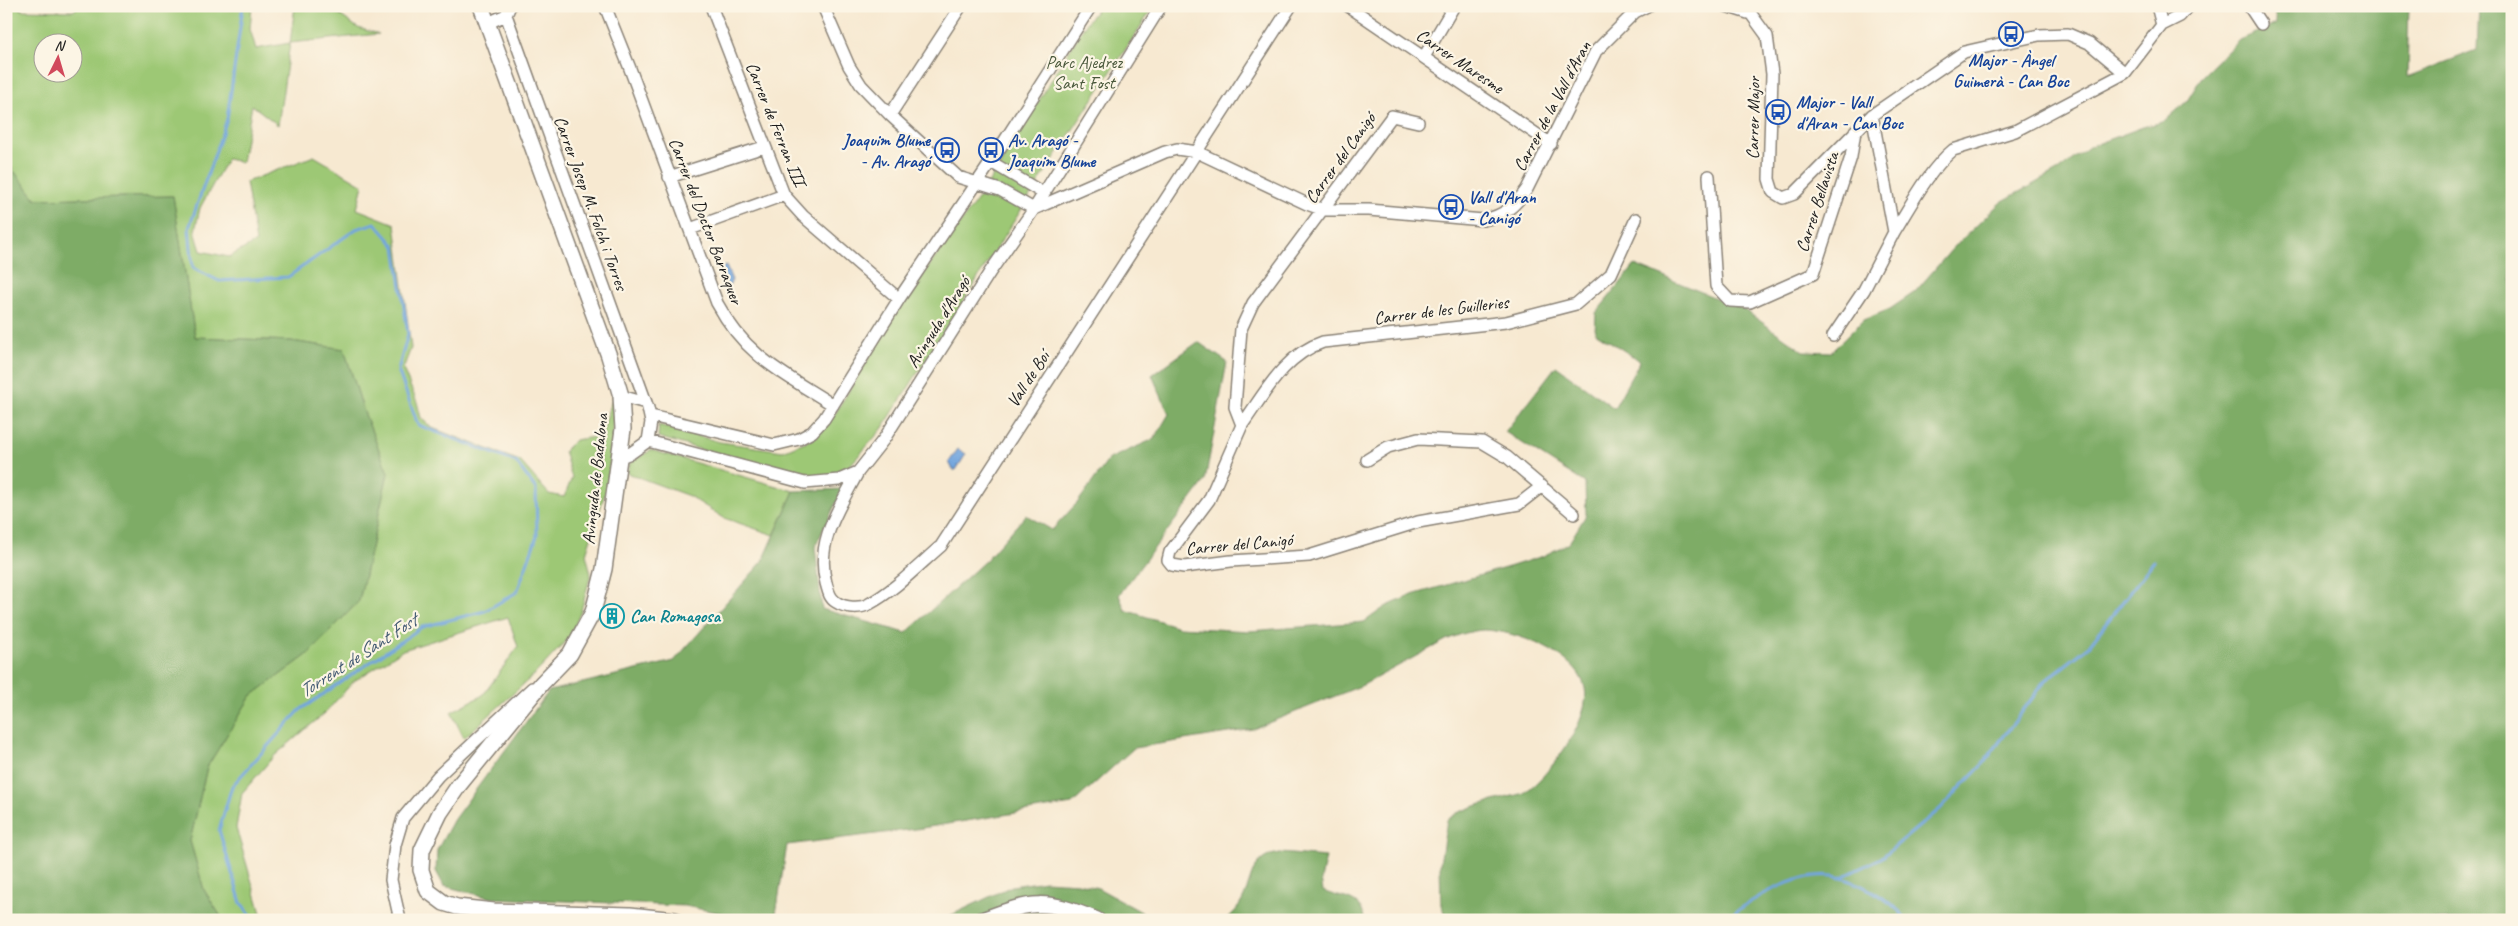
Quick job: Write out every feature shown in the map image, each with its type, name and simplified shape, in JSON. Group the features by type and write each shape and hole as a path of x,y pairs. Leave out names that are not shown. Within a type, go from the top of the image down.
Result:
{"street":[{"name":"Avinguda de Badalona","path":"481,6 609,356 621,396 623,419 620,457 604,568 592,612 570,654 542,683 459,786 431,828 420,858 422,880 428,891 444,902 473,910 630,916 674,920"},
{"name":"Carrer del Doctor Barraquer","path":"605,6 630,66 717,303 733,331 764,361 832,405"},
{"name":"Carrer de Ferran III","path":"711,6 784,195 803,216 899,299"},
{"path":"890,115 961,6"},
{"path":"651,416 774,445 793,441 812,432 832,405 899,299 991,162 1091,6"},
{"name":"Avinguda d'Aragó","path":"858,472 884,439 990,272 1034,209 1161,6"},
{"name":"Vall de Boí","path":"858,472 831,526 822,556 823,571 830,595 834,600 847,607 870,604 941,546 1291,6"},
{"name":"Carrer Maresme","path":"1348,6 1551,144"},
{"path":"1424,57 1454,6"},
{"name":"Carrer de la Vall d'Aran","path":"1034,209 1165,152 1187,149 1324,210 1369,210 1483,220 1496,218 1516,204 1528,190 1596,51 1635,12 1647,6"},
{"name":"Carrer Major","path":"1726,6 1751,14 1767,36 1772,74 1769,179 1770,186 1778,196 1789,197 1794,194 1872,115 1964,52 2013,40 2054,34 2078,37 2089,43 2124,73"},
{"path":"2157,6 2162,26"},
{"path":"1833,336 1864,290 1894,232 1922,188 1945,157 1953,150 2015,131 2124,73 2162,26 2180,16 2188,6"},
{"path":"2249,6 2261,24"},
{"path":"828,9 849,66 861,85 890,115 958,177 1000,190 1034,209"},
{"path":"488,24 508,10"},
{"name":"Carrer Josep M. Folch i Torres","path":"508,10 646,402"},
{"path":"1872,115 1894,232"},
{"name":"Carrer del Canigó","path":"1418,122 1392,116 1324,210 1253,303 1244,319 1236,406 1242,424 1208,500 1170,552 1168,560 1172,565 1184,567 1231,561 1309,556 1418,522 1519,504 1542,486"},
{"name":"Carrer Bellavista","path":"1709,176 1716,286 1730,301 1750,302 1813,274 1851,157 1855,131"},
{"path":"670,177 764,147"},
{"path":"991,162 1043,193 1073,193"},
{"path":"690,229 784,195"},
{"name":"Carrer de les Guilleries","path":"1242,424 1290,360 1309,346 1322,342 1506,322 1576,304 1611,274 1636,220"},
{"path":"620,457 631,453 648,441 651,416 646,402 621,396"},
{"path":"1367,460 1402,442 1418,439 1471,440 1493,447 1574,514"},
{"path":"648,441 805,483 839,480 858,472"},
{"path":"400,920 391,880 396,837 404,818 438,776 528,692 542,683"},
{"path":"982,920 1014,908 1042,903 1097,920"}],"green space":[{"path":"6,6 17,6 22,10 74,11 78,6 252,6 250,29 256,49 290,43 278,125 252,105 242,162 227,159 200,208 195,231 201,251 229,257 256,242 246,182 314,156 363,185 357,209 395,224 411,348 403,369 417,402 421,418 432,428 520,461 549,494 564,497 572,478 564,451 575,440 601,436 614,394 613,441 606,490 586,554 591,574 581,611 569,638 536,673 464,738 451,712 483,695 518,647 508,617 403,650 354,681 325,713 274,756 242,793 236,828 263,920 223,920 204,890 190,841 207,767 251,696 307,655 359,601 388,473 364,412 344,349 291,341 195,337 173,196 36,199 6,161"},
{"path":"295,6 327,6 358,28 379,34 290,43"},
{"name":"Parc Ajedrez Sant Fost","path":"1100,6 1154,6 1049,166 882,429 846,470 823,478 801,479 658,437 659,425 720,442 783,451 814,438 836,412 903,302 983,192 1087,22"},
{"path":"2274,6 2409,6 2407,77 2477,50 2479,6 2512,6 2512,920 1447,920 1441,905 1440,864 1447,820 1457,813 1478,805 1524,793 1534,785 1545,774 1566,746 1582,715 1585,701 1585,688 1580,676 1558,655 1527,639 1511,634 1483,630 1473,631 1446,640 1363,685 1253,729 1134,748 1072,804 916,829 787,845 775,920 755,920 685,906 491,898 444,886 436,871 437,850 454,819 549,691 674,661 763,561 794,491 843,489 815,547 822,609 906,633 986,560 1026,515 1052,530 1078,502 1109,459 1154,439 1169,414 1152,375 1198,342 1227,362 1205,481 1119,595 1125,610 1179,627 1249,631 1364,622 1385,607 1412,595 1543,556 1569,543 1586,515 1585,483 1505,432 1556,366 1614,408 1640,361 1595,332 1596,313 1635,265 1743,309 1803,351 1831,352 1863,320 1890,309 1915,292 1953,248 2001,202 2059,170 2089,147 2165,121 2187,101 2203,75 2239,40 2276,24"},
{"path":"6,161 36,199 173,196 195,337 291,341 344,349 364,412 388,473 359,601 307,655 251,696 207,767 190,841 204,890 223,920 6,920"},
{"path":"651,450 794,491 774,535 724,518 689,496 627,473 630,463"},
{"path":"1280,853 1326,857 1321,879 1323,891 1355,902 1363,912 1364,920 1225,920 1242,901 1259,863 1267,857"},
{"path":"1045,881 1078,883 1098,888 1156,920 941,920 1012,886"}],"water":[{"path":"726,266 732,280 729,286 722,284 717,269"},
{"path":"958,449 966,454 956,470 953,470 949,462"}],"waterway":[{"name":"Torrent de Sant Fost","path":"243,6 227,119 189,228 193,268 219,281 288,277 356,229 375,223 395,246 408,334 398,370 418,425 516,462 536,489 537,536 517,592 485,611 422,627 300,710 232,786 219,830 241,903 254,920"},
{"path":"1840,878 1881,858 1940,809 1983,764 2045,681 2087,648 2154,561"},
{"path":"1725,920 1775,888 1790,882 1819,876 1838,877 1862,886 1891,904 1907,920"}],"place":[{"name":"Major - Àngel Guimerà - Can Boc","path":"2011,34"},
{"name":"Major - Vall d'Aran - Can Boc","path":"1778,112"},
{"name":"Joaquim Blume - Av. Aragó","path":"947,150"},
{"name":"Av. Aragó - Joaquim Blume","path":"991,150"},
{"name":"Vall d'Aran - Canigó","path":"1451,207"},
{"name":"Can Romagosa","path":"612,616"}]}
